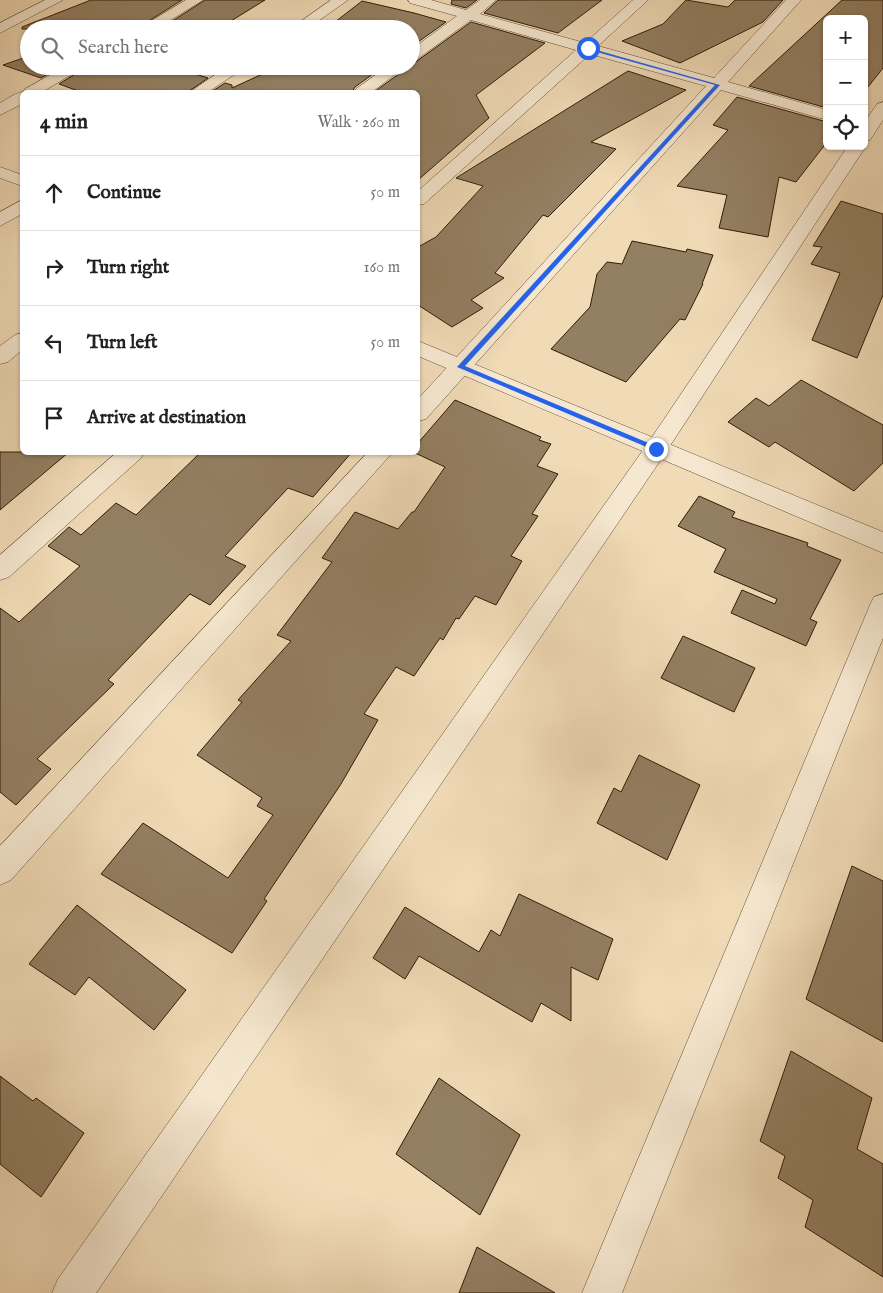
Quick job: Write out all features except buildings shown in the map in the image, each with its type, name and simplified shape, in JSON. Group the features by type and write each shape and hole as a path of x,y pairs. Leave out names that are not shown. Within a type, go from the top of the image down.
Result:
{"street":[{"path":"0,29 56,0"},
{"path":"161,20 196,0"},
{"path":"310,20 341,0"},
{"path":"415,0 823,114"},
{"path":"420,50 489,0"},
{"path":"420,198 641,0"},
{"path":"420,412 794,0"},
{"path":"35,90 62,75"},
{"path":"201,90 225,75"},
{"path":"365,90 386,75"},
{"path":"0,110 20,98"},
{"path":"870,129 883,107"},
{"path":"72,1293 656,449 854,150"},
{"path":"0,172 20,180"},
{"path":"0,220 20,207"},
{"path":"0,357 20,342"},
{"path":"420,349 883,543"},
{"path":"0,570 129,455"},
{"path":"0,869 379,455"},
{"path":"602,1293 883,605"}],"route":[{"path":"588,48 718,85 460,367 656,449"}]}
